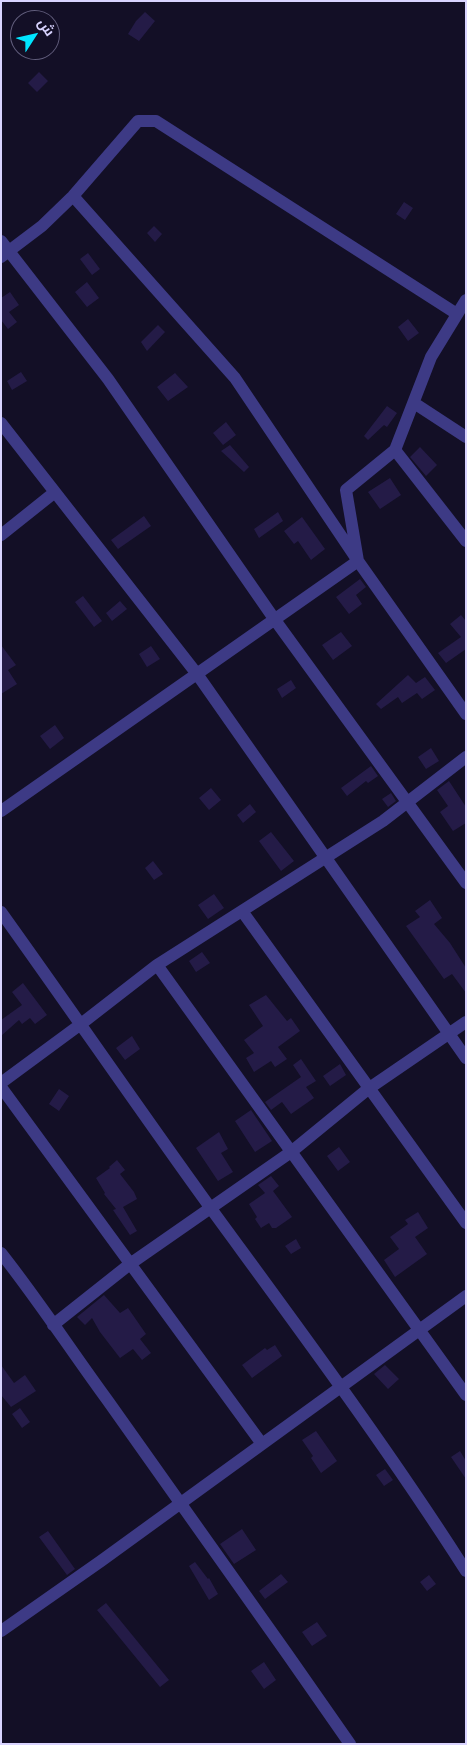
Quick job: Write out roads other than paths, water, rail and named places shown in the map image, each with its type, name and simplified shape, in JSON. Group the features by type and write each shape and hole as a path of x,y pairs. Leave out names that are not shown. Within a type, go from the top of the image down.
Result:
{"street":[{"path":"457,314 156,121 138,121 73,196 42,226 4,250 108,379 275,620 466,883"},
{"path":"73,196 235,378 358,560 466,714"},
{"path":"358,560 346,490 395,450 431,357 466,300"},
{"path":"414,403 466,437"},
{"path":"1,422 197,674 466,1058"},
{"path":"395,450 466,541"},
{"path":"1,534 55,492"},
{"path":"1,811 358,560"},
{"path":"1,1083 81,1024 156,965 326,858 408,803 466,758"},
{"path":"242,911 466,1223"},
{"path":"1,912 211,1208 342,1386 466,1571"},
{"path":"156,965 466,1395"},
{"path":"53,1325 130,1264 291,1152 368,1089 466,1022"},
{"path":"1,1088 262,1444"},
{"path":"1,1254 28,1288 350,1744"},
{"path":"1,1631 101,1561 466,1296"}]}
